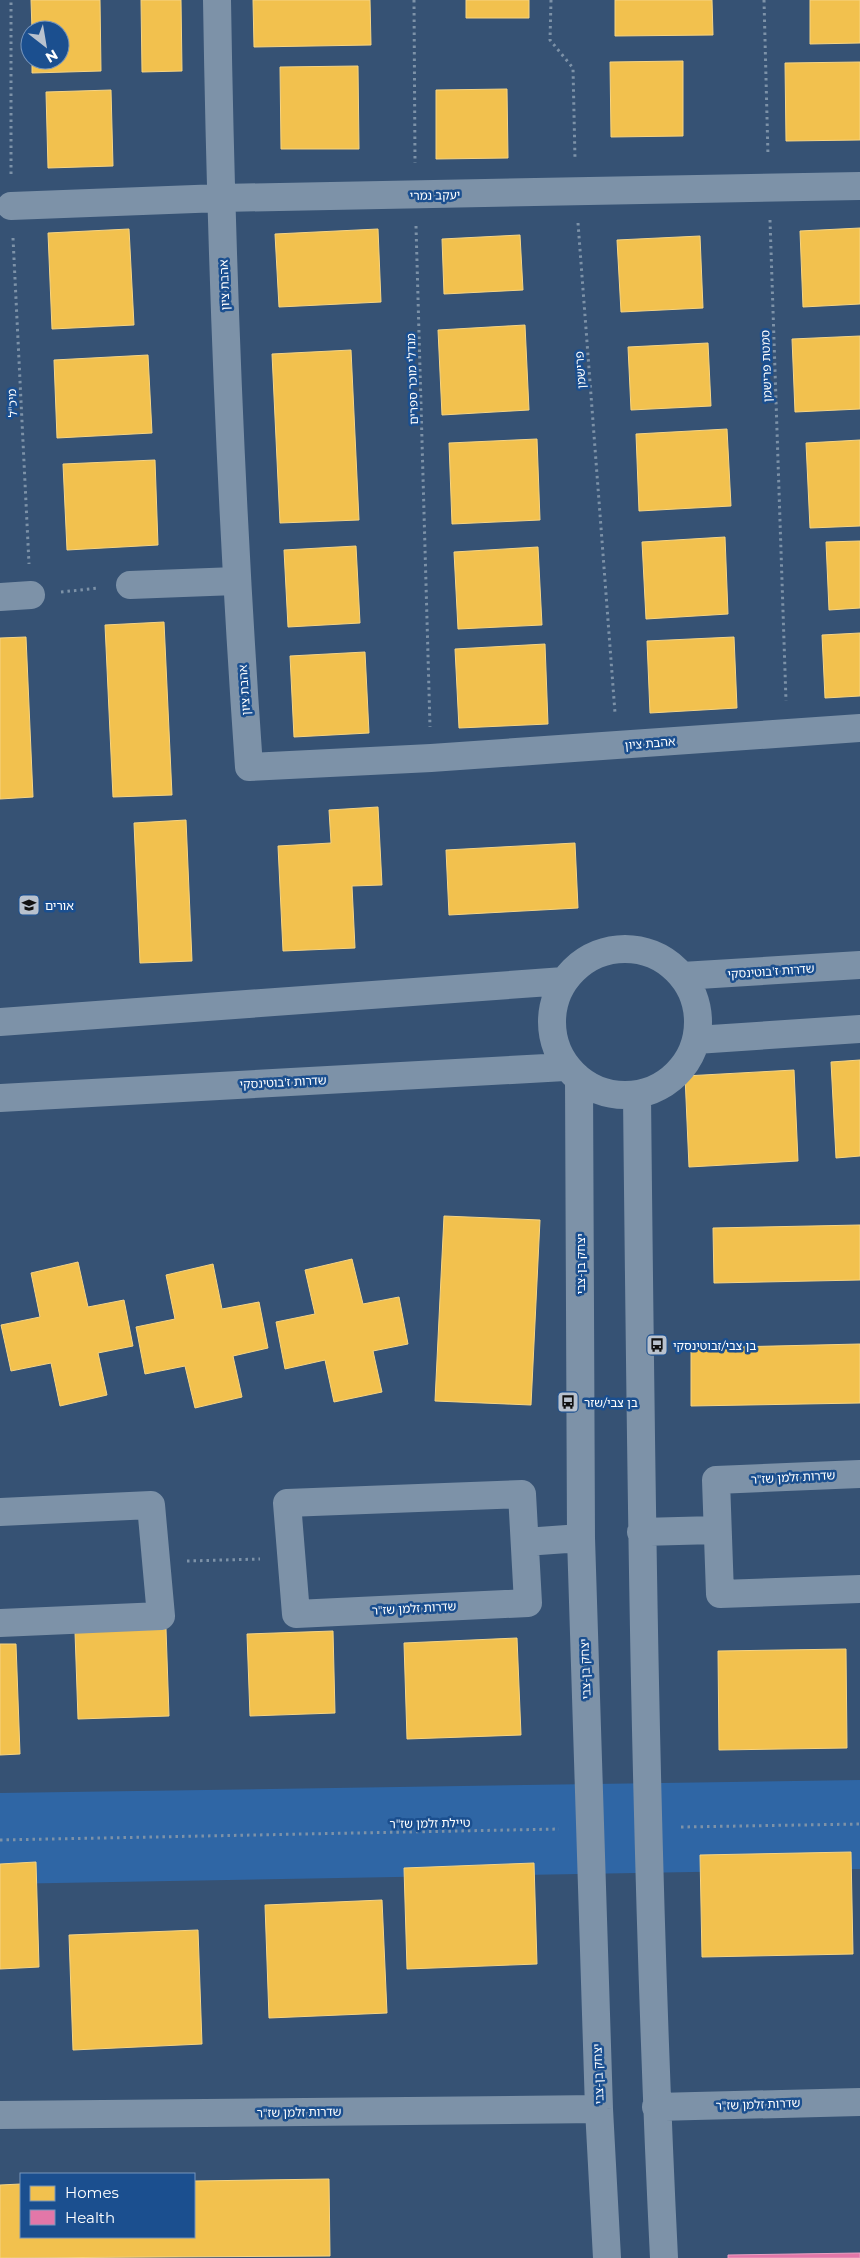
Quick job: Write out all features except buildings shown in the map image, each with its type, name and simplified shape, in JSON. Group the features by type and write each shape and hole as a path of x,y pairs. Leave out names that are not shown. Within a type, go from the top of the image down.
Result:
{"street":[{"name":"אהבת ציון","path":"217,0 220,198 236,582 249,767 431,758 860,728"},
{"name":"יעקב נמרי","path":"11,206 220,198 860,186"},
{"path":"130,585 236,582"},
{"path":"0,597 31,595"},
{"path":"622,949 645,952 665,961 682,976 693,996 698,1018 696,1040 688,1060 675,1076 657,1088 637,1095 617,1096 597,1090 572,1073 555,1046 551,1024 554,1001 564,981 580,964 600,953 622,949"},
{"name":"שדרות ז'בוטינסקי","path":"682,976 860,965"},
{"path":"0,1022 564,981"},
{"path":"696,1040 860,1029"},
{"name":"שדרות ז'בוטינסקי","path":"0,1098 572,1073"},
{"name":"יצחק בן-צבי","path":"572,1073 581,1538 599,2109 607,2258"},
{"path":"637,1095 641,1532 656,2107 664,2258"},
{"name":"שדרות זלמן שז\"ר","path":"860,1474 716,1480 716,1530 720,1594 860,1589"},
{"name":"שדרות זלמן שז\"ר","path":"522,1494 525,1542 528,1603 296,1614 286,1503 522,1494"},
{"path":"0,1512 151,1505 161,1616 0,1623"},
{"path":"641,1532 716,1530"},
{"path":"525,1542 581,1538"},
{"name":"שדרות זלמן שז\"ר","path":"656,2107 860,2102"},
{"name":"שדרות זלמן שז\"ר","path":"0,2115 599,2109"}],"path":[{"name":"מיכ\"ל","path":"11,0 11,206 31,595"},
{"name":"מנדלי מוכר ספרים","path":"414,0 416,195 431,758"},
{"name":"פרישמן","path":"551,0 550,40 573,68 576,192 617,746"},
{"name":"סמטת פרישמן","path":"764,0 787,732"},
{"path":"31,595 130,585"},
{"path":"156,1562 291,1558"},
{"path":"649,1828 860,1824"},
{"name":"טיילת זלמן שז\"ר","path":"0,1840 590,1829"}],"shaded area":[{"path":"860,1780 860,1869 0,1884 0,1793"}],"place":[{"name":"אורים","path":"29,905"},
{"name":"בן צבי/זבוטינסקי","path":"657,1345"},
{"name":"בן צבי/שזר","path":"568,1402"}]}
